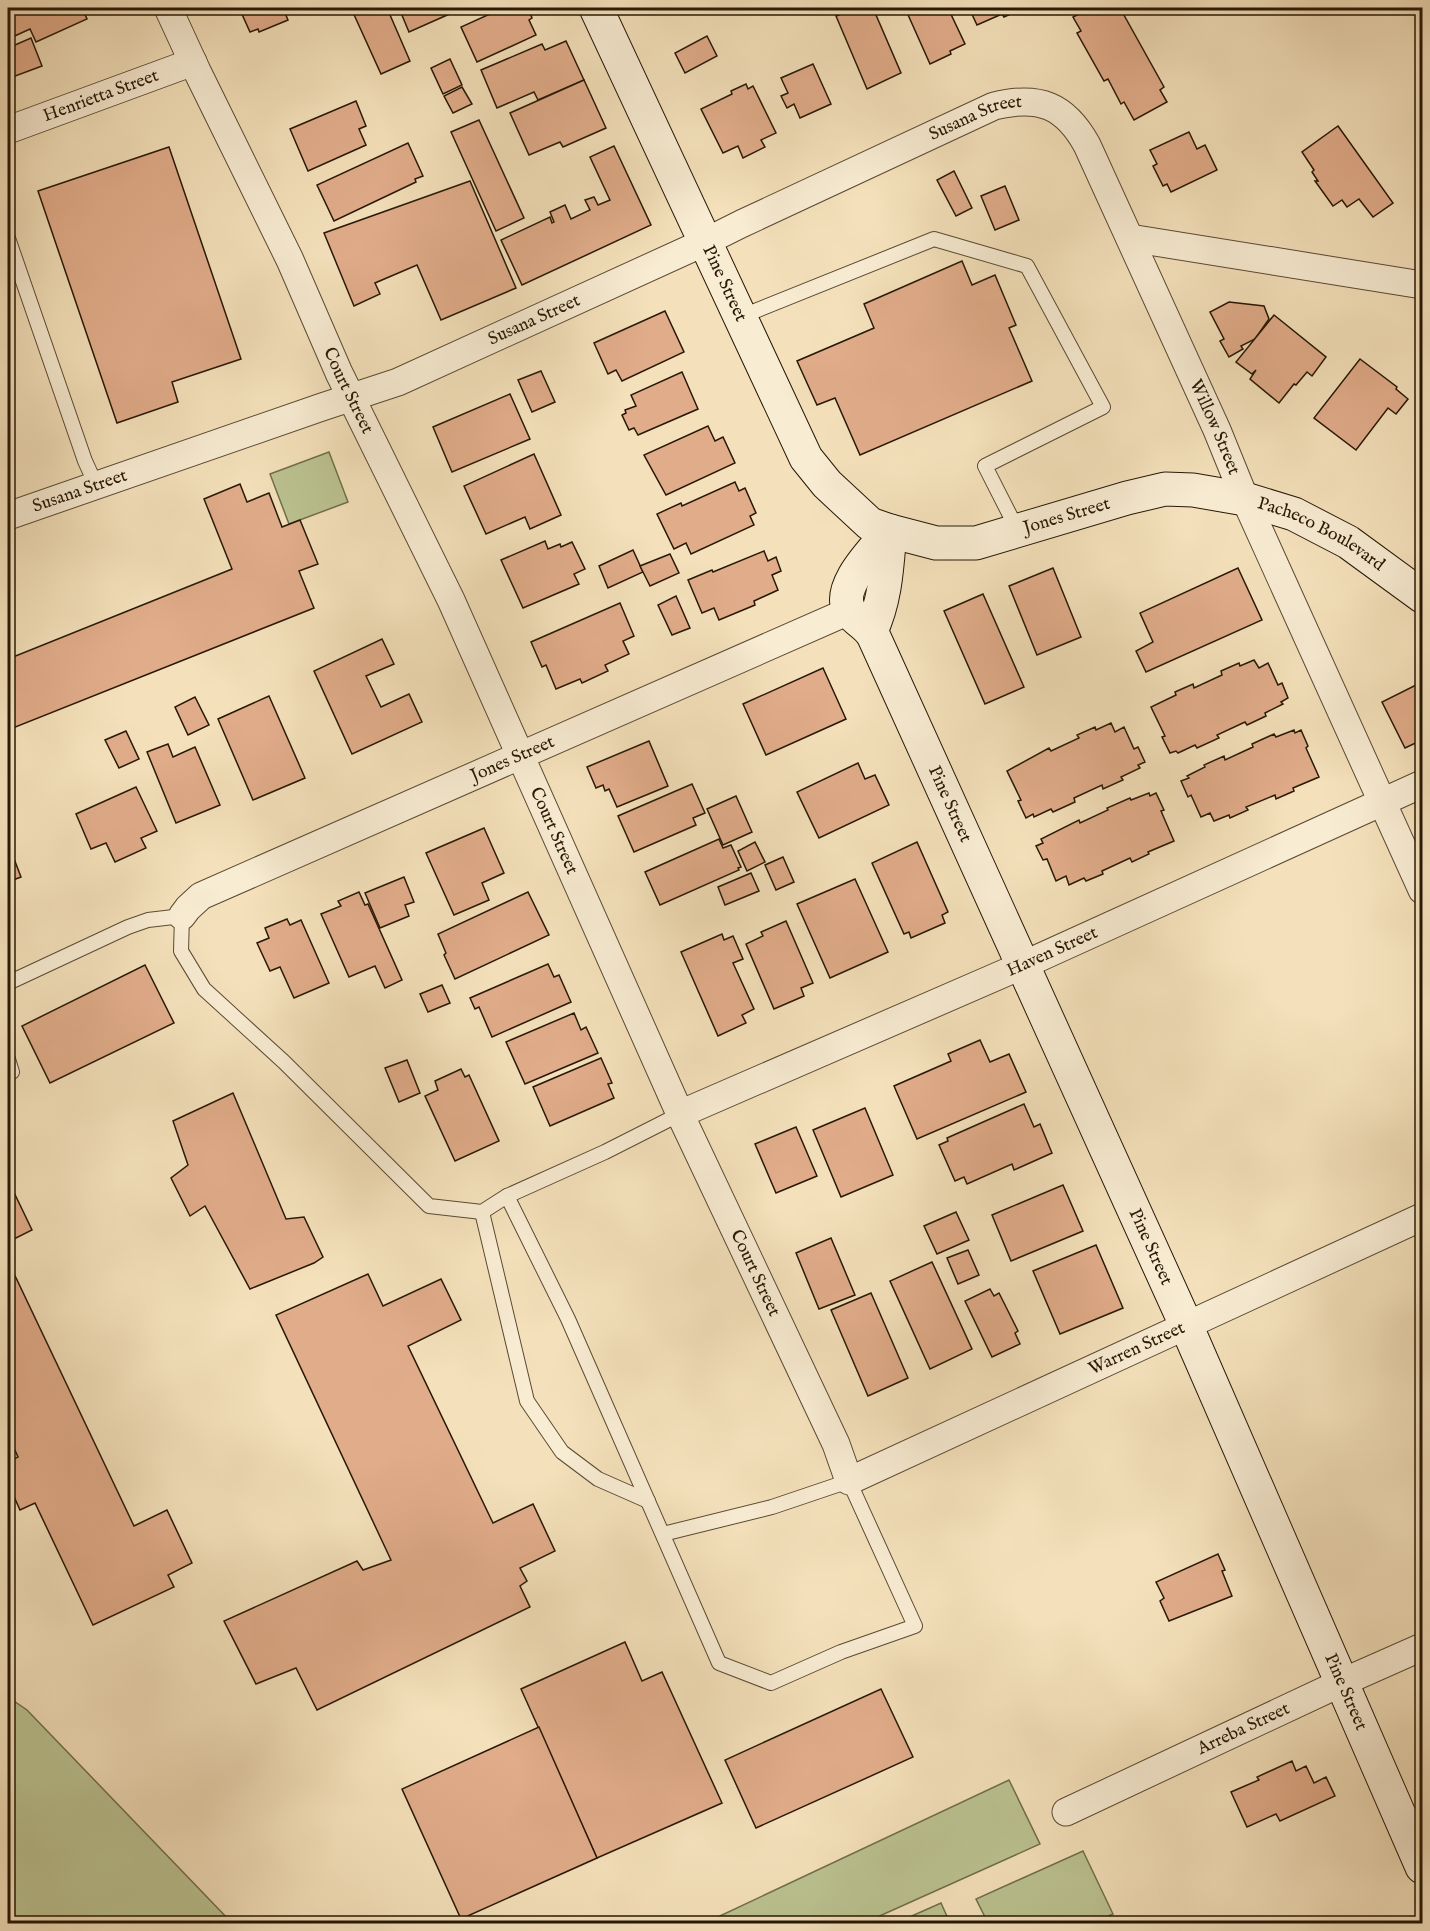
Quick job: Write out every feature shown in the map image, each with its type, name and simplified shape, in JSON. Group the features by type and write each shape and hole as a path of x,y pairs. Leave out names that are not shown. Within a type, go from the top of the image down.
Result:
{"street":[{"name":"Court Street","path":"168,8 290,260 351,398 451,600 680,1114 836,1444 849,1481"},
{"name":"Pine Street","path":"596,8 806,458 827,484 870,524 890,531 853,576 847,594 1186,1325 1422,1867"},
{"name":"Henrietta Street","path":"8,129 193,62"},
{"name":"Susana Street","path":"8,516 398,382 705,242 994,106 1014,101 1049,106"},
{"name":"Willow Street","path":"1049,106 1066,115 1079,130 1217,430 1245,499 1422,890"},
{"path":"1130,238 1422,285"},
{"name":"Jones Street","path":"890,531 936,543 976,543 1165,489 1193,490 1245,499"},
{"name":"Pacheco Boulevard","path":"1245,499 1294,514 1348,542 1422,596"},
{"name":"Jones Street","path":"182,916 201,896 520,755 860,621"},
{"name":"Haven Street","path":"680,1114 1021,966 1422,784"},
{"name":"Warren Street","path":"849,1481 1422,1217"},
{"name":"Arreba Street","path":"1066,1812 1422,1647"}],"lane":[{"path":"8,238 85,461 96,485"},
{"path":"740,317 934,239 1027,266 1103,406 984,466 1018,531"},
{"path":"8,983 128,927 148,920 182,916 181,951 204,988 284,1062 429,1206 482,1212 507,1196 605,1152 680,1114"},
{"path":"507,1196 568,1318 663,1534 772,1507 849,1481"},
{"path":"482,1212 526,1401 562,1452 598,1479 648,1501"},
{"name":"Court Street","path":"663,1534 719,1663 771,1683 841,1652 915,1626 849,1481"}],"green space":[{"path":"329,452 348,502 289,524 270,474"},
{"path":"8,1697 27,1710 232,1923 8,1923"},
{"path":"1009,1780 1040,1844 864,1923 705,1923"},
{"path":"1083,1851 1113,1914 1092,1923 988,1923 976,1899"},
{"path":"941,1903 950,1923 896,1923"}],"building":[{"path":"8,8 82,8 87,19 36,42 30,29 8,39"},
{"path":"245,8 283,8 288,20 259,32 258,29 250,32 241,12"},
{"path":"351,8 387,8 410,61 381,74"},
{"path":"399,8 457,8 453,9 454,12 409,32"},
{"path":"503,8 528,8 532,18 529,20 536,35 477,62 461,27"},
{"path":"857,8 873,8 901,73 867,89 836,16"},
{"path":"905,8 948,8 965,44 930,64"},
{"path":"969,8 1024,8 1004,17 1002,14 977,25"},
{"path":"1086,8 1120,8 1164,87 1160,90 1167,102 1134,120 1124,102 1121,104 1108,79 1104,81 1077,33 1081,31 1073,17 1087,10"},
{"path":"707,36 717,56 685,73 675,53"},
{"path":"31,38 42,66 10,78 8,76 8,48"},
{"path":"566,41 584,80 538,100 534,92 497,108 481,70 542,44 545,50"},
{"path":"450,59 462,85 443,94 431,68"},
{"path":"813,64 831,104 800,118 794,104 787,108 781,96 788,93 781,78"},
{"path":"584,80 606,128 563,147 560,142 529,155 510,113"},
{"path":"746,84 748,89 753,86 776,133 761,140 765,147 743,158 738,146 723,153 701,109 732,94 731,91"},
{"path":"462,87 472,104 453,113 444,96"},
{"path":"356,101 366,126 359,129 366,145 308,171 290,129"},
{"path":"479,120 524,218 496,231 451,132"},
{"path":"1338,126 1393,203 1373,217 1359,199 1347,207 1342,200 1333,206 1315,181 1318,181 1312,172 1314,170 1302,152"},
{"path":"1189,132 1197,149 1205,145 1217,170 1171,192 1167,184 1163,186 1153,166 1157,164 1150,150"},
{"path":"408,143 423,176 415,179 416,182 334,221 317,185"},
{"path":"614,146 651,225 522,285 501,240 550,217 552,223 554,222 550,212 565,205 571,219 590,210 585,200 594,197 598,205 610,200 590,157"},
{"path":"169,147 241,359 172,382 178,402 117,423 38,191"},
{"path":"954,171 972,208 956,216 937,180"},
{"path":"470,181 516,288 441,320 417,265 375,283 380,294 354,306 324,233"},
{"path":"1005,186 1019,220 995,230 981,196"},
{"path":"962,261 972,285 995,275 1016,325 1009,328 1032,381 860,455 835,398 817,405 797,361 874,328 864,304"},
{"path":"1229,302 1264,306 1269,319 1255,339 1241,346 1243,349 1229,357 1220,341 1224,339 1210,312"},
{"path":"665,311 684,352 622,381 616,370 608,374 594,343"},
{"path":"1274,315 1326,357 1312,376 1307,372 1279,403 1250,379 1256,370 1252,374 1236,362"},
{"path":"1360,359 1397,387 1396,389 1408,399 1396,414 1388,408 1356,450 1314,418"},
{"path":"541,371 555,402 532,412 518,380"},
{"path":"682,372 698,409 638,435 634,428 629,430 622,415 626,413 625,410 636,406 631,395"},
{"path":"510,394 530,439 452,472 433,427"},
{"path":"708,426 715,441 723,437 735,463 666,495 644,455"},
{"path":"534,454 561,515 530,529 525,517 486,534 464,486"},
{"path":"735,482 739,491 745,488 756,513 750,516 754,525 691,554 686,543 674,549 657,514 681,503 682,506"},
{"path":"240,484 247,502 269,493 282,527 300,520 318,564 299,571 314,608 8,730 8,659 232,569 204,499"},
{"path":"545,541 548,549 572,542 585,569 574,574 579,584 523,608 501,560"},
{"path":"633,550 643,572 608,588 599,566"},
{"path":"764,551 768,561 776,557 781,571 772,575 778,590 754,601 755,605 719,620 714,608 702,613 688,580"},
{"path":"670,554 679,573 650,586 640,566"},
{"path":"1053,568 1081,637 1037,655 1009,586"},
{"path":"1238,568 1262,620 1146,672 1136,651 1153,642 1140,613"},
{"path":"983,594 1024,687 985,704 944,611"},
{"path":"676,596 690,628 672,635 658,605"},
{"path":"620,603 634,636 623,641 629,654 605,665 608,671 582,683 580,679 556,689 546,665 542,667 531,642"},
{"path":"382,639 394,664 366,676 381,707 409,694 422,722 352,754 314,671"},
{"path":"1254,660 1259,668 1268,663 1278,685 1282,683 1288,698 1281,702 1283,704 1265,713 1266,716 1247,725 1245,722 1217,735 1219,738 1197,748 1195,745 1178,753 1176,751 1170,753 1162,737 1165,736 1151,707 1176,695 1175,692 1193,684 1194,688 1222,675 1221,671 1239,663 1240,666"},
{"path":"823,668 846,719 766,755 743,704"},
{"path":"1422,682 1422,740 1405,748 1382,702"},
{"path":"269,696 305,778 253,800 218,719"},
{"path":"195,697 209,725 188,735 175,707"},
{"path":"1111,723 1115,732 1124,727 1134,749 1138,747 1145,762 1138,765 1140,768 1121,777 1123,780 1103,789 1102,785 1074,798 1075,802 1053,812 1051,809 1026,818 1018,801 1021,800 1007,771 1049,748 1051,751 1079,738 1077,735"},
{"path":"1294,730 1295,733 1301,730 1319,777 1293,788 1294,791 1276,799 1275,795 1246,807 1248,810 1230,818 1229,815 1214,821 1210,813 1201,817 1191,795 1188,797 1181,781 1205,767 1204,765 1224,756 1225,760 1274,734 1276,737"},
{"path":"126,731 139,759 119,768 105,740"},
{"path":"649,741 668,786 617,807 609,789 605,791 603,785 596,788 587,767"},
{"path":"168,744 173,757 195,747 220,805 176,823 147,752"},
{"path":"858,763 865,779 875,775 889,805 819,838 797,792"},
{"path":"692,784 705,813 693,818 696,825 634,852 618,816"},
{"path":"136,787 157,831 141,838 146,848 115,862 106,843 91,849 76,814"},
{"path":"1149,793 1150,796 1156,793 1174,841 1132,862 1130,858 1086,881 1084,878 1069,885 1066,876 1056,881 1047,859 1043,860 1036,846 1043,843 1041,839 1130,798 1131,800"},
{"path":"736,796 752,832 723,845 707,809"},
{"path":"484,828 504,873 482,883 489,900 454,915 426,853"},
{"path":"719,839 723,848 731,845 741,867 738,868 739,870 660,905 645,872"},
{"path":"755,842 765,862 747,871 738,851"},
{"path":"917,842 948,912 942,915 945,923 911,938 909,932 904,934 872,863"},
{"path":"8,843 21,877 8,882"},
{"path":"783,857 794,882 776,890 765,865"},
{"path":"751,873 759,891 725,905 718,887"},
{"path":"404,877 414,902 405,905 409,916 380,928 365,893"},
{"path":"855,879 888,952 830,978 797,904"},
{"path":"359,892 365,905 368,904 402,980 385,988 375,966 349,977 321,914 341,906 338,901"},
{"path":"528,892 549,935 455,979 444,955 446,953 438,934"},
{"path":"287,919 290,925 301,920 329,983 294,998 280,967 270,971 257,943 269,938 265,928"},
{"path":"786,921 813,983 801,988 804,996 774,1009 746,944 763,936 761,932"},
{"path":"722,934 724,940 733,936 743,959 733,963 754,1009 742,1015 746,1023 718,1036 681,952"},
{"path":"548,964 554,977 559,975 571,1002 492,1037 479,1007 475,1009 470,998"},
{"path":"145,965 174,1023 50,1083 22,1026"},
{"path":"442,985 450,1003 428,1012 420,994"},
{"path":"574,1013 581,1030 586,1027 598,1053 525,1084 506,1042"},
{"path":"980,1040 990,1062 1009,1054 1026,1092 917,1139 894,1086 951,1061 948,1054"},
{"path":"601,1058 612,1083 608,1084 614,1098 550,1126 533,1087"},
{"path":"407,1060 420,1093 399,1102 385,1068"},
{"path":"461,1069 465,1077 469,1075 499,1141 455,1161 425,1096 438,1090 435,1081"},
{"path":"233,1093 286,1219 304,1217 323,1257 314,1263 250,1289 205,1206 190,1216 171,1178 188,1165 173,1121"},
{"path":"1024,1104 1034,1127 1040,1124 1052,1153 1014,1170 1012,1164 967,1184 964,1177 955,1181 939,1145 948,1141 947,1138"},
{"path":"865,1108 893,1175 841,1197 813,1130"},
{"path":"796,1127 817,1176 776,1193 755,1144"},
{"path":"8,1180 32,1230 8,1242"},
{"path":"1063,1185 1083,1231 1011,1261 992,1215"},
{"path":"956,1212 969,1240 937,1254 924,1226"},
{"path":"831,1238 855,1295 819,1309 796,1253"},
{"path":"1096,1245 1123,1308 1060,1334 1033,1271"},
{"path":"968,1250 979,1275 958,1284 947,1258"},
{"path":"8,1261 134,1526 167,1510 192,1563 168,1575 174,1587 93,1625 35,1503 20,1510 8,1483 8,1462 18,1457 8,1435"},
{"path":"932,1262 972,1349 930,1369 890,1281"},
{"path":"368,1274 383,1306 441,1279 461,1320 408,1346 493,1523 533,1504 555,1551 520,1568 527,1581 520,1586 530,1607 317,1710 296,1668 256,1684 224,1621 357,1561 363,1570 391,1560 276,1315"},
{"path":"990,1289 994,1296 999,1293 1018,1331 1015,1333 1020,1344 992,1357 965,1301"},
{"path":"871,1293 908,1378 868,1396 831,1310"},
{"path":"1218,1554 1232,1596 1169,1621 1160,1601 1164,1598 1156,1582"},
{"path":"625,1642 642,1681 662,1672 722,1803 597,1858 521,1689"},
{"path":"881,1689 913,1757 756,1828 725,1760"},
{"path":"539,1727 597,1858 461,1919 402,1789"},
{"path":"1292,1761 1296,1771 1306,1766 1314,1783 1326,1777 1335,1796 1280,1821 1276,1814 1247,1827 1231,1792 1259,1780 1257,1777"}]}
